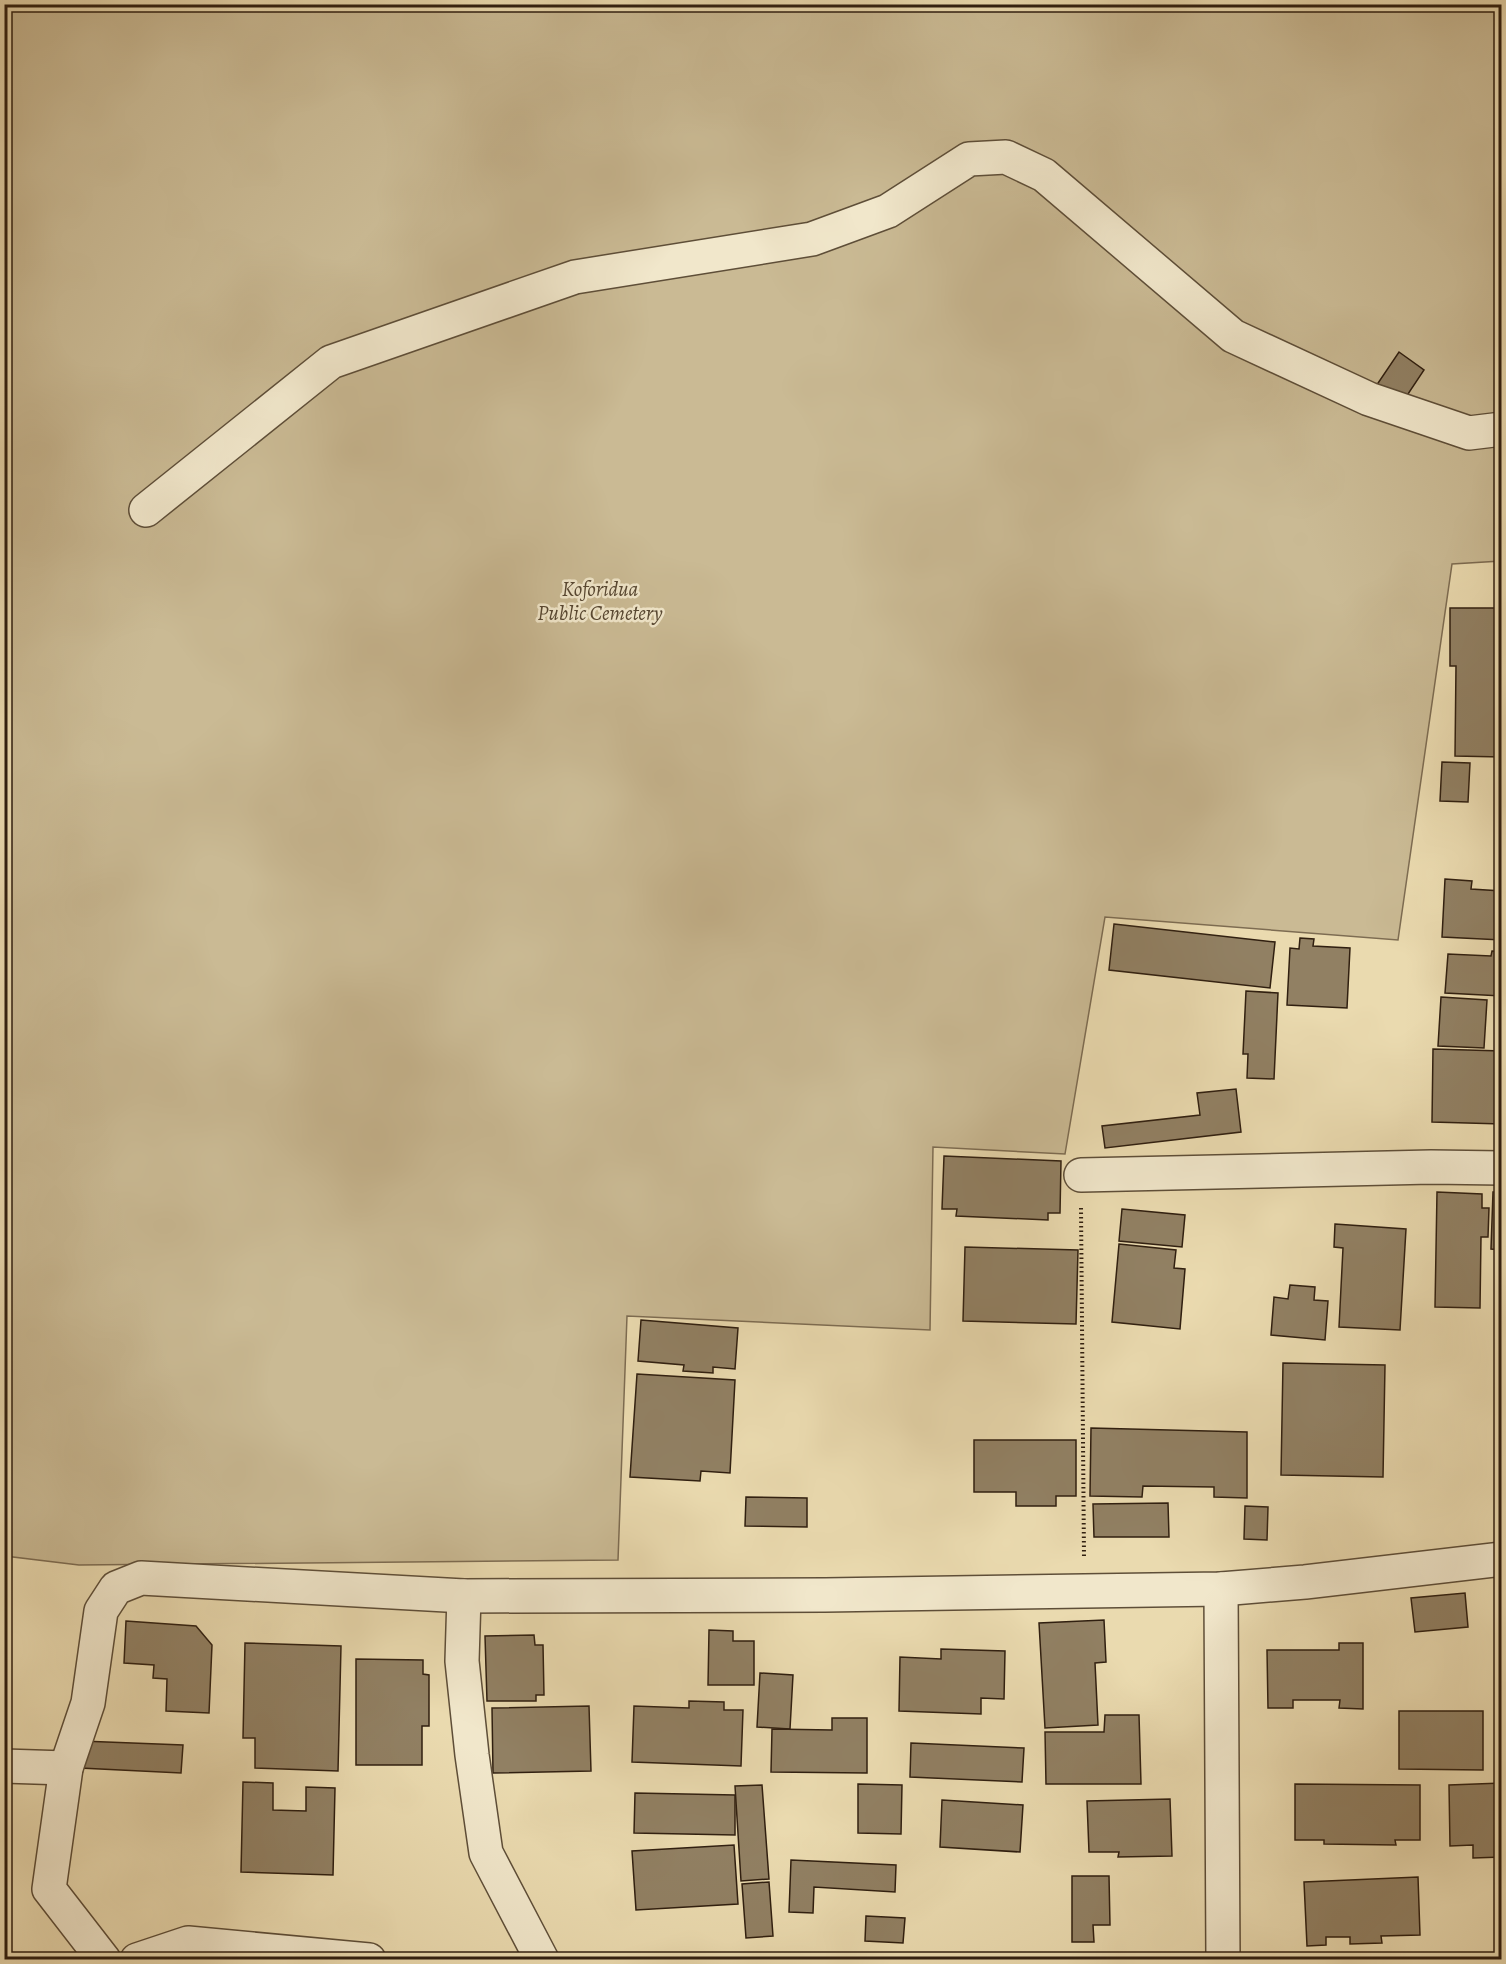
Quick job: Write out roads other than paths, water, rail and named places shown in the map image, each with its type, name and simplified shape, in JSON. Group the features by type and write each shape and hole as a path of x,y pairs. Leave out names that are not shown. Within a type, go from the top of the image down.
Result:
{"street":[{"path":"146,510 331,362 575,277 812,239 888,211 969,159 1006,157 1044,175 1233,336 1369,399 1469,433 1502,429"},
{"path":"1081,1175 1431,1167 1502,1168"},
{"path":"104,1959 49,1889 66,1768 88,1702 101,1611 116,1588 141,1578 464,1596 825,1595 1221,1590 1502,1559"},
{"path":"1221,1590 1223,1959"},
{"path":"464,1596 462,1660 486,1853 542,1959"},
{"path":"4,1766 66,1768"},
{"path":"137,1959 188,1943 369,1959"}],"park label":[{"name":"Koforidua Public Cemetery","path":"600,601"}]}
